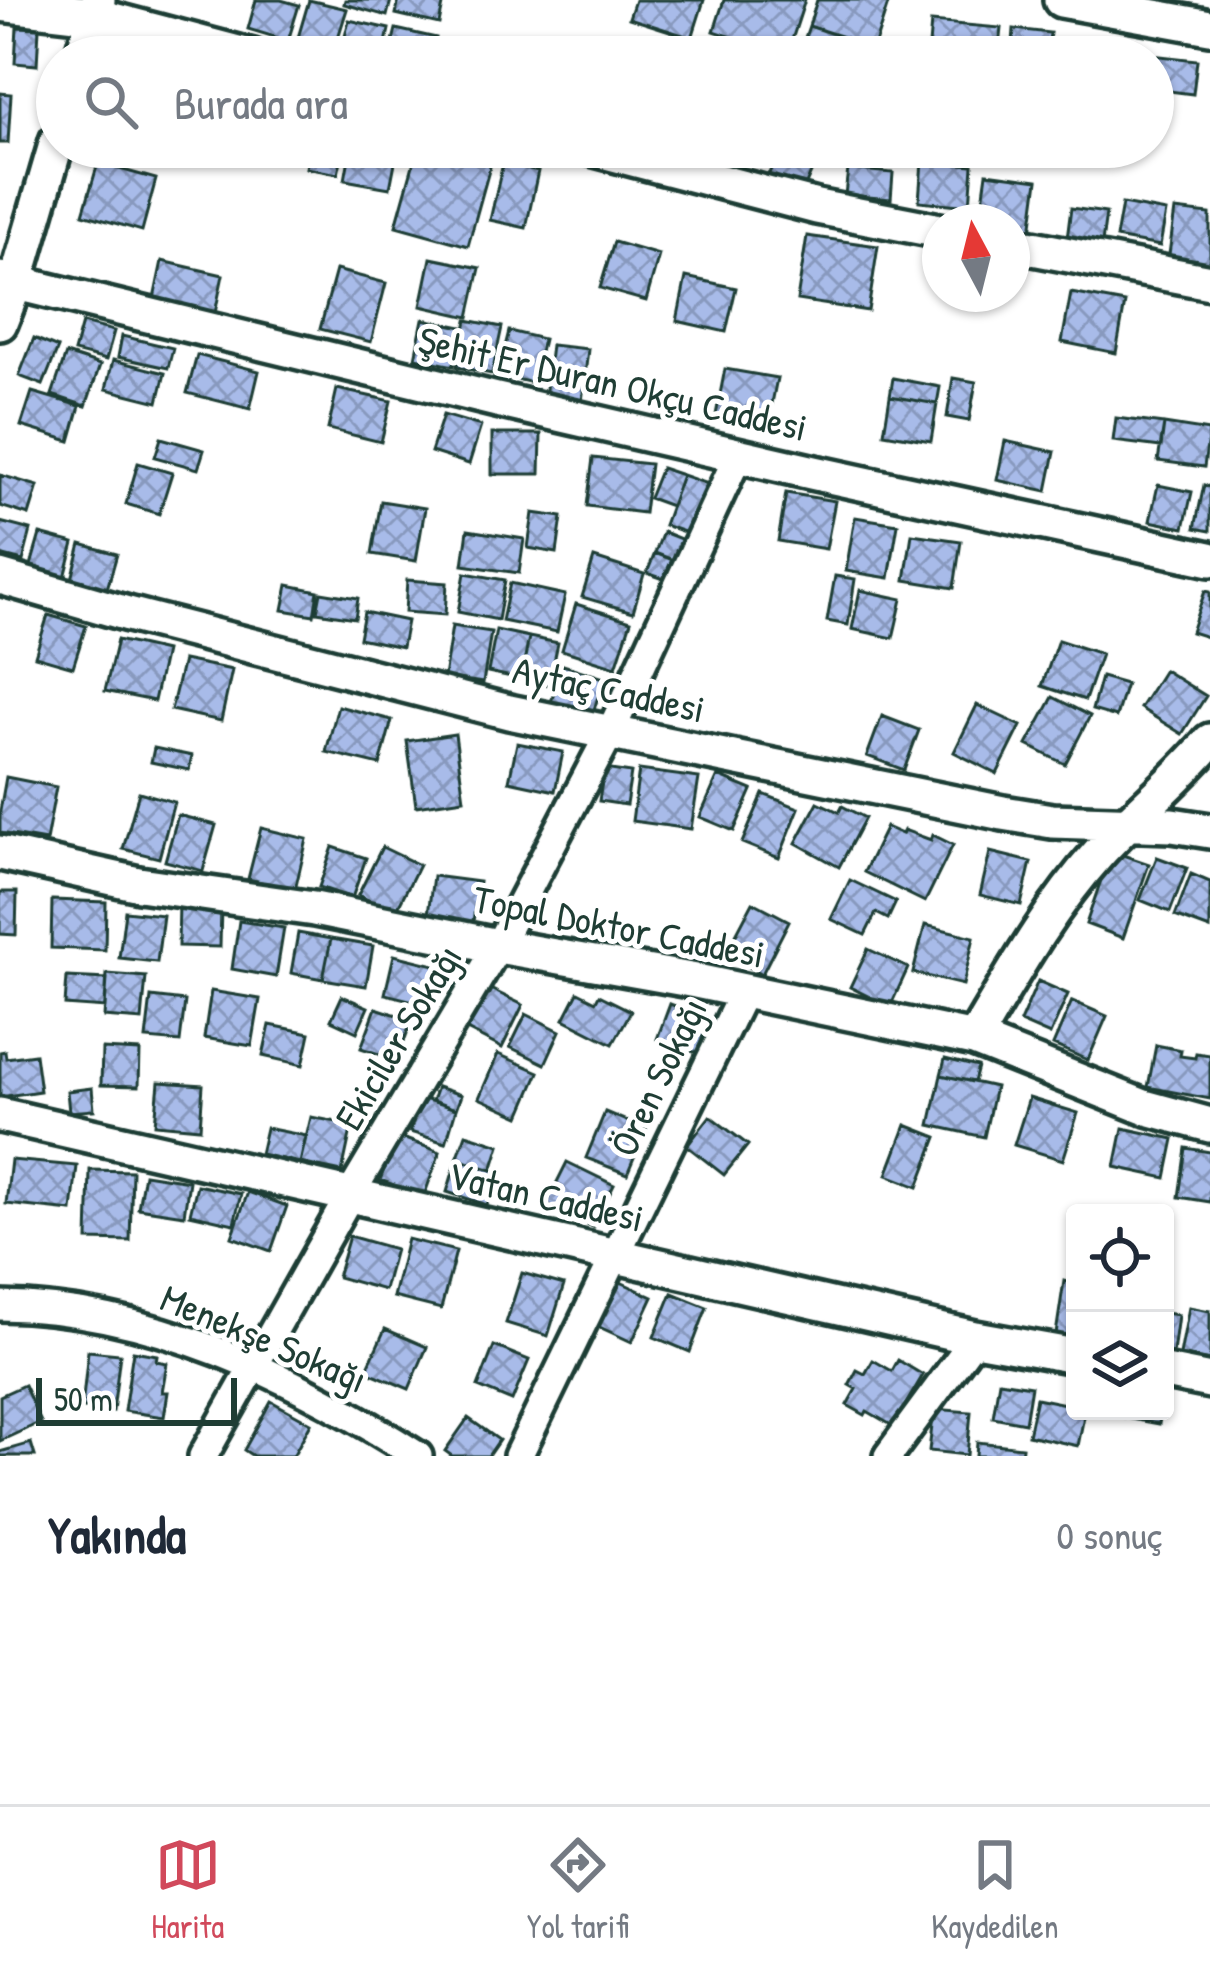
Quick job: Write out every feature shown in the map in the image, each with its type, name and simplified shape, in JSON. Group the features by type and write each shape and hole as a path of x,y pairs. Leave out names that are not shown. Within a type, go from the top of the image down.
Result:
{"street":[{"path":"1061,0 1210,27"},
{"path":"0,4 96,8 186,36"},
{"path":"0,323 8,281 48,168"},
{"path":"668,168 817,207 922,227"},
{"path":"1030,247 1210,281"},
{"name":"Şehit Er Duran Okçu Caddesi","path":"8,281 496,400 1210,559"},
{"name":"Ekiciler Sokağı","path":"203,1456 498,946 610,734 738,455"},
{"name":"Aytaç Caddesi","path":"0,578 509,712 610,734 1004,813 1210,831"},
{"path":"974,1039 1046,920 1077,879 1210,741"},
{"name":"Topal Doktor Caddesi","path":"0,853 139,884 314,909 606,964 974,1039 1144,1106 1210,1125"},
{"name":"Ören Sokağı","path":"518,1456 744,991"},
{"name":"Vatan Caddesi","path":"0,1115 975,1338 1066,1354"},
{"name":"Menekşe Sokağı","path":"0,1306 50,1307 182,1338 322,1399 418,1456"},
{"path":"888,1456 975,1338"},
{"path":"1174,1374 1210,1381"}],"building":[{"path":"256,0 299,5 290,36 248,29"},
{"path":"309,0 347,9 339,36 298,36"},
{"path":"345,0 391,0 387,16 344,4"},
{"path":"399,0 444,0 439,24 396,14"},
{"path":"635,0 704,0 693,36 629,18"},
{"path":"724,0 805,0 793,36 729,36 714,31"},
{"path":"817,0 888,4 878,36 840,36 809,26"},
{"path":"349,20 389,29 388,36 345,36"},
{"path":"931,22 1001,28 1000,36 930,36"},
{"path":"809,26 839,36 806,36"},
{"path":"17,27 39,28 36,65 15,63"},
{"path":"396,29 427,36 394,36"},
{"path":"1014,29 1050,33 1050,36 1014,36"},
{"path":"1174,58 1197,60 1193,94 1174,92"},
{"path":"0,93 11,94 8,143 0,143"},
{"path":"97,168 156,179 142,231 83,214"},
{"path":"306,168 339,168 338,174"},
{"path":"347,168 394,168 390,188 345,180"},
{"path":"412,168 490,168 468,246 396,226"},
{"path":"502,168 538,171 526,228 490,220"},
{"path":"771,168 813,168 803,191 768,176"},
{"path":"921,168 973,168 970,204 919,201"},
{"path":"848,169 893,173 891,199 845,195"},
{"path":"987,173 1038,180 1031,232 1030,204 983,204"},
{"path":"1122,204 1166,212 1160,246 1116,238"},
{"path":"1071,208 1106,213 1102,243 1067,239"},
{"path":"1175,210 1210,214 1210,268 1168,262"},
{"path":"807,236 878,246 868,311 797,300"},
{"path":"614,242 659,255 646,301 600,288"},
{"path":"431,258 480,268 469,317 421,306"},
{"path":"162,261 223,275 215,313 154,299"},
{"path":"336,270 386,283 371,342 320,329"},
{"path":"686,277 736,288 726,332 677,321"},
{"path":"1071,293 1125,303 1116,353 1062,342"},
{"path":"423,319 462,327 454,366 415,358"},
{"path":"467,320 502,327 492,374 457,367"},
{"path":"82,323 114,331 106,360 74,352"},
{"path":"509,331 543,339 533,383 498,375"},
{"path":"122,336 173,348 168,368 118,357"},
{"path":"34,338 58,348 43,385 19,376"},
{"path":"551,345 588,349 582,402 545,398"},
{"path":"66,354 100,365 86,406 52,395"},
{"path":"197,355 259,371 250,409 187,393"},
{"path":"113,360 165,373 158,402 106,389"},
{"path":"725,369 777,378 767,429 715,420"},
{"path":"893,378 940,387 937,404 890,396"},
{"path":"953,378 976,382 969,421 947,417"},
{"path":"337,389 391,401 381,442 328,429"},
{"path":"32,392 80,406 70,441 21,426"},
{"path":"890,396 937,404 931,441 884,433"},
{"path":"443,415 481,426 469,464 431,452"},
{"path":"1116,418 1164,424 1161,447 1113,441"},
{"path":"1164,424 1209,431 1204,467 1158,461"},
{"path":"492,434 541,434 540,474 492,474"},
{"path":"161,438 204,450 198,469 155,457"},
{"path":"1005,441 1055,452 1047,491 997,480"},
{"path":"593,458 650,464 644,513 587,506"},
{"path":"138,463 172,473 159,514 126,504"},
{"path":"661,468 682,475 671,506 649,498"},
{"path":"0,475 38,486 29,515 0,506"},
{"path":"682,475 708,484 690,534 664,525"},
{"path":"1158,485 1192,492 1184,528 1150,521"},
{"path":"1204,485 1210,487 1210,531 1195,528"},
{"path":"786,493 835,501 826,549 778,541"},
{"path":"381,501 425,508 416,561 372,554"},
{"path":"533,513 562,517 557,553 528,548"},
{"path":"855,517 898,524 889,578 846,571"},
{"path":"0,522 31,530 23,561 0,555"},
{"path":"468,530 524,539 519,573 463,565"},
{"path":"663,532 686,541 678,562 655,553"},
{"path":"40,534 74,543 63,585 28,576"},
{"path":"912,534 961,541 954,588 905,580"},
{"path":"81,544 117,554 105,596 70,587"},
{"path":"655,553 678,562 670,581 647,573"},
{"path":"594,558 644,574 633,612 582,597"},
{"path":"465,573 505,580 498,620 458,612"},
{"path":"835,576 855,579 848,625 827,621"},
{"path":"407,580 447,583 445,615 405,612"},
{"path":"510,583 565,595 557,632 502,621"},
{"path":"288,585 318,591 314,615 283,610"},
{"path":"860,590 902,599 893,638 852,629"},
{"path":"1205,591 1210,592 1210,638 1191,632"},
{"path":"321,592 358,598 355,618 317,612"},
{"path":"576,604 631,621 616,667 562,650"},
{"path":"364,612 407,621 402,647 359,638"},
{"path":"48,615 86,626 73,667 35,656"},
{"path":"452,626 491,632 483,683 444,677"},
{"path":"496,630 529,637 521,679 488,672"},
{"path":"529,637 558,643 549,685 521,679"},
{"path":"117,640 165,651 154,701 105,691"},
{"path":"1058,640 1101,654 1085,700 1042,686"},
{"path":"183,660 232,670 221,721 171,710"},
{"path":"563,665 604,678 592,716 551,702"},
{"path":"1164,670 1206,696 1182,734 1140,708"},
{"path":"1101,677 1126,684 1116,717 1092,710"},
{"path":"1053,697 1090,716 1065,764 1027,745"},
{"path":"977,705 1021,726 997,774 954,752"},
{"path":"338,706 392,720 380,765 326,752"},
{"path":"882,716 919,730 904,770 867,756"},
{"path":"455,734 464,799 416,806 407,741"},
{"path":"517,743 563,752 555,791 509,781"},
{"path":"154,748 192,756 189,770 151,762"},
{"path":"604,769 631,773 626,805 599,801"},
{"path":"639,770 699,778 691,829 632,821"},
{"path":"718,776 752,790 734,831 700,817"},
{"path":"6,777 56,787 46,841 0,833"},
{"path":"139,792 174,802 159,858 123,849"},
{"path":"763,794 799,808 779,858 742,843"},
{"path":"818,802 839,812 842,806 865,818 839,867 796,843"},
{"path":"178,815 216,825 203,871 165,861"},
{"path":"886,827 931,840 933,835 953,845 925,902 864,872"},
{"path":"261,828 307,839 295,890 248,879"},
{"path":"333,847 366,858 352,898 319,887"},
{"path":"382,847 419,865 395,913 358,895"},
{"path":"1111,851 1149,864 1123,938 1086,924"},
{"path":"990,852 1031,862 1021,905 980,895"},
{"path":"1157,857 1187,868 1170,912 1140,900"},
{"path":"1191,874 1210,882 1210,929 1175,916"},
{"path":"433,876 479,882 472,928 427,922"},
{"path":"850,880 896,902 888,919 876,913 865,935 831,919"},
{"path":"0,892 17,892 16,935 0,934"},
{"path":"52,900 106,902 105,950 51,948"},
{"path":"753,902 789,921 762,974 725,955"},
{"path":"179,904 221,905 220,947 178,946"},
{"path":"125,911 163,915 157,962 119,958"},
{"path":"239,921 284,928 276,977 232,969"},
{"path":"925,925 974,937 963,985 913,973"},
{"path":"298,933 331,939 323,979 291,973"},
{"path":"331,939 373,946 366,986 323,979"},
{"path":"868,949 908,968 890,1007 850,987"},
{"path":"394,955 439,966 430,1005 385,994"},
{"path":"107,974 146,977 142,1020 104,1017"},
{"path":"67,977 107,979 105,1008 65,1005"},
{"path":"1038,981 1068,994 1050,1035 1020,1022"},
{"path":"486,987 523,1005 502,1048 465,1029"},
{"path":"211,991 260,999 252,1046 204,1038"},
{"path":"578,992 596,1001 599,995 631,1011 613,1044 564,1019"},
{"path":"342,996 368,1007 357,1032 331,1020"},
{"path":"151,997 185,1001 180,1042 146,1039"},
{"path":"1072,1001 1107,1016 1088,1060 1053,1045"},
{"path":"670,1004 709,1019 697,1053 657,1039"},
{"path":"376,1008 412,1020 397,1060 361,1048"},
{"path":"526,1014 560,1031 545,1064 510,1047"},
{"path":"270,1025 310,1033 303,1065 263,1056"},
{"path":"1156,1045 1181,1050 1180,1056 1210,1055 1210,1099 1148,1087"},
{"path":"102,1049 140,1051 139,1086 101,1085"},
{"path":"5,1051 6,1058 35,1054 40,1091 0,1097 0,1052"},
{"path":"498,1054 539,1072 520,1116 479,1098"},
{"path":"945,1059 978,1067 974,1082 941,1075"},
{"path":"941,1075 995,1087 984,1137 930,1125"},
{"path":"159,1082 203,1085 200,1128 155,1124"},
{"path":"437,1087 461,1095 456,1109 432,1101"},
{"path":"92,1088 94,1110 69,1112 67,1091"},
{"path":"421,1098 456,1109 446,1143 410,1132"},
{"path":"1029,1098 1078,1113 1063,1160 1014,1145"},
{"path":"605,1112 646,1129 627,1174 586,1158"},
{"path":"710,1116 748,1145 724,1175 687,1146"},
{"path":"311,1117 352,1125 342,1172 300,1163"},
{"path":"906,1125 937,1137 918,1187 887,1175"},
{"path":"266,1128 306,1136 300,1163 260,1154"},
{"path":"1123,1128 1174,1139 1166,1178 1115,1167"},
{"path":"466,1134 500,1145 492,1170 457,1159"},
{"path":"397,1136 440,1152 424,1196 380,1180"},
{"path":"1186,1148 1210,1152 1210,1202 1179,1197"},
{"path":"457,1159 498,1172 487,1205 447,1192"},
{"path":"11,1160 77,1166 72,1211 6,1204"},
{"path":"567,1162 614,1185 593,1227 546,1204"},
{"path":"90,1170 132,1171 130,1241 88,1240"},
{"path":"144,1174 189,1181 184,1215 138,1208"},
{"path":"197,1185 241,1194 234,1224 190,1214"},
{"path":"248,1192 287,1206 271,1251 232,1237"},
{"path":"349,1236 395,1249 384,1290 337,1277"},
{"path":"407,1239 456,1251 441,1309 393,1297"},
{"path":"522,1273 564,1285 548,1336 506,1323"},
{"path":"614,1279 653,1297 632,1342 593,1324"},
{"path":"1064,1281 1066,1336 1056,1334"},
{"path":"672,1293 707,1307 690,1352 654,1337"},
{"path":"1189,1307 1210,1311 1210,1361 1180,1355"},
{"path":"385,1329 427,1347 409,1389 366,1371"},
{"path":"494,1346 529,1360 512,1401 478,1387"},
{"path":"88,1351 120,1354 113,1411 82,1408"},
{"path":"133,1351 157,1355 156,1361 167,1363 164,1417 124,1411"},
{"path":"873,1360 892,1371 898,1360 923,1375 893,1426 847,1405 856,1389 849,1385 857,1370 865,1374"},
{"path":"999,1381 1031,1386 1025,1423 993,1417"},
{"path":"24,1385 41,1422 0,1441 0,1396"},
{"path":"1036,1398 1066,1404 1066,1420 1083,1420 1078,1446 1028,1435"},
{"path":"271,1401 311,1423 293,1456 253,1456 244,1450"},
{"path":"934,1409 971,1412 967,1455 929,1451"},
{"path":"468,1418 499,1440 488,1456 452,1456 445,1451"},
{"path":"977,1442 1022,1447 1021,1456 976,1456"},
{"path":"31,1443 35,1456 0,1456 0,1452"}]}
